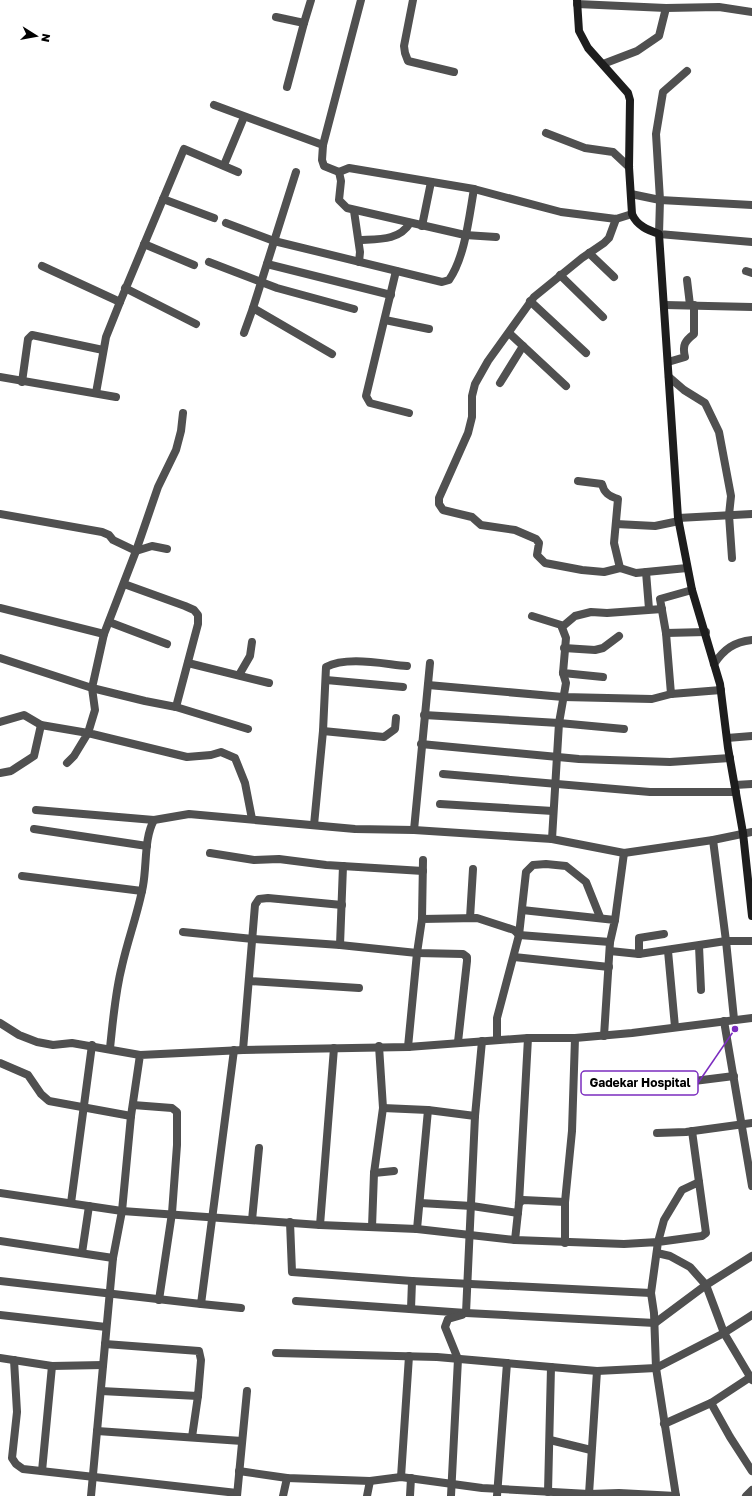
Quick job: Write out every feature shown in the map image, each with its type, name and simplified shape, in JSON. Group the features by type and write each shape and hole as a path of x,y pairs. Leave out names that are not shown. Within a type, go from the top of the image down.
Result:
{"street":[{"path":"287,87 311,0"},
{"path":"361,0 322,145 322,160 324,166 339,172 349,168 474,189 561,212 616,219 633,217"},
{"path":"414,0 404,46 404,54 408,61 454,72"},
{"path":"752,12 719,4 666,8 577,2 579,31 588,48 628,93 630,100 629,167 633,217 645,229 659,234 752,242"},
{"path":"603,64 637,51 659,36 666,8"},
{"path":"276,17 304,22"},
{"path":"687,71 663,92 656,134 660,200 659,234 679,520 692,590 706,632 721,690 730,758 743,833 752,916"},
{"path":"214,105 322,145"},
{"path":"224,165 244,117"},
{"path":"546,133 585,148 613,152 629,167"},
{"path":"96,393 103,350 109,329 184,149 238,172"},
{"path":"244,333 296,172"},
{"path":"339,172 341,181 339,200 343,206 354,211 465,235 496,237"},
{"path":"422,226 431,182"},
{"path":"226,223 274,241 442,282 450,280 454,273 465,235 474,189"},
{"path":"631,194 660,200 752,205"},
{"path":"163,199 214,218"},
{"path":"354,211 359,240 359,262"},
{"path":"616,219 609,238 560,275 530,301 488,361 475,384 472,396 472,417 468,434 443,488 439,498 440,504 443,510 472,518 481,524 515,530 536,539 539,543 537,555 545,563 604,572 620,568 636,573 687,568"},
{"path":"359,240 393,237 404,231 410,222"},
{"path":"144,244 194,265"},
{"path":"590,253 614,277"},
{"path":"209,262 261,282 354,309"},
{"path":"267,264 391,295"},
{"path":"42,266 120,302"},
{"path":"396,271 366,396 370,403 409,412"},
{"path":"560,275 603,317"},
{"path":"668,362 685,357 683,348 685,341 694,334 692,305 687,280"},
{"path":"125,288 196,324"},
{"path":"530,301 586,353"},
{"path":"665,306 692,305 752,307"},
{"path":"253,308 332,354"},
{"path":"385,320 429,329"},
{"path":"509,333 566,386"},
{"path":"22,382 28,339 32,335 103,350"},
{"path":"500,383 523,346"},
{"path":"0,377 116,397"},
{"path":"669,377 684,390 701,399 712,416 719,432 731,496 729,516 732,558"},
{"path":"67,763 74,756 88,733 95,710 92,688 104,634 124,584 158,486 176,450 181,431 183,413"},
{"path":"578,481 602,484 604,491 609,496 618,499 614,543 620,568"},
{"path":"0,514 102,532 109,535 113,540 136,551 152,546 167,549"},
{"path":"616,524 655,526 679,520 752,514"},
{"path":"646,572 649,609"},
{"path":"124,584 185,606 194,610 198,615 188,663 176,707"},
{"path":"671,694 666,633 660,599 692,590"},
{"path":"0,608 104,634"},
{"path":"562,627 575,616 591,612 662,609"},
{"path":"532,616 561,625 566,638 563,673 566,683 559,723 552,839"},
{"path":"109,622 166,644"},
{"path":"666,633 706,632"},
{"path":"564,648 595,650 603,648 619,636"},
{"path":"714,664 726,648 740,641 752,640"},
{"path":"239,675 250,656 252,642"},
{"path":"0,658 92,688 145,702 176,707 248,729"},
{"path":"314,825 323,731 326,667 334,662 345,660 407,666"},
{"path":"188,663 230,675 239,675 269,683"},
{"path":"414,830 421,744 430,663"},
{"path":"563,673 603,677"},
{"path":"326,680 403,687"},
{"path":"428,685 563,697 652,699 671,694 721,690"},
{"path":"0,722 24,715 41,725 88,733 187,757 211,755 221,752 235,758 239,766 245,783 252,819"},
{"path":"424,715 559,723 624,729"},
{"path":"323,731 384,736 395,729 396,718"},
{"path":"0,773 11,771 34,756 41,725"},
{"path":"727,738 752,736"},
{"path":"421,744 579,759 670,762 730,758"},
{"path":"443,774 650,792 736,788 752,784"},
{"path":"440,804 553,811"},
{"path":"36,810 154,820 189,814 355,829 414,830 552,839 624,853 713,840 752,832"},
{"path":"110,1048 114,1007 122,967 142,891 147,866 147,846 150,827 154,820"},
{"path":"34,828 147,846"},
{"path":"713,840 726,941 734,1020"},
{"path":"210,853 254,860 279,859 343,866 422,871"},
{"path":"604,1036 610,946 624,853"},
{"path":"408,1047 417,953 422,919 423,860"},
{"path":"497,1039 497,1018 519,935 526,872 533,865 546,864 566,866 586,882 600,917"},
{"path":"340,945 343,866"},
{"path":"470,918 473,869"},
{"path":"22,876 142,891"},
{"path":"243,1050 255,905 259,899 268,898 342,905"},
{"path":"522,910 600,917 615,920"},
{"path":"422,919 470,918 514,930 519,935 610,946 639,954 668,951 726,941 752,941"},
{"path":"183,932 417,953 463,954 466,957 458,1042"},
{"path":"639,954 639,938 664,934"},
{"path":"699,946 701,990"},
{"path":"668,951 675,1027"},
{"path":"514,957 608,967"},
{"path":"249,980 359,988"},
{"path":"0,1023 19,1035 37,1042 53,1045 72,1043 92,1045 140,1055 234,1050 379,1046 408,1047 497,1039 575,1038 604,1036 752,1018"},
{"path":"724,1021 752,1186"},
{"path":"515,1240 519,1203 528,1038"},
{"path":"565,1243 565,1202 572,1131 575,1038"},
{"path":"466,1313 471,1234 475,1116 482,1041"},
{"path":"71,1203 92,1045"},
{"path":"372,1227 374,1173 383,1108 379,1046"},
{"path":"320,1224 334,1048"},
{"path":"202,1304 234,1050"},
{"path":"91,1496 113,1258 122,1211 131,1116 140,1055"},
{"path":"0,1063 28,1075 41,1094 49,1102 131,1116"},
{"path":"646,1087 734,1076"},
{"path":"133,1105 172,1108 177,1112 177,1145 172,1213 159,1300"},
{"path":"383,1108 428,1110 475,1116"},
{"path":"417,1229 428,1110"},
{"path":"657,1134 752,1123"},
{"path":"0,1193 122,1211 172,1213 214,1218 417,1229 515,1240 565,1243 624,1244 658,1242 702,1236 706,1233 692,1131"},
{"path":"252,1220 259,1148"},
{"path":"374,1173 394,1171"},
{"path":"239,1471 287,1478 370,1481 401,1477 497,1492 548,1492 575,1495 619,1493 676,1496 656,1368 655,1323 651,1293 658,1242 664,1220 682,1190 699,1182"},
{"path":"519,1203 523,1200 565,1202"},
{"path":"420,1203 472,1206 518,1213"},
{"path":"82,1253 89,1206"},
{"path":"290,1222 292,1272 412,1281 651,1293"},
{"path":"0,1241 113,1258"},
{"path":"657,1253 670,1256 690,1267 706,1285 724,1333 751,1378 711,1402 664,1424"},
{"path":"296,1301 466,1313 655,1323 706,1285 752,1256"},
{"path":"0,1281 241,1308"},
{"path":"411,1309 412,1281"},
{"path":"451,1496 458,1359 445,1327 448,1319 466,1313"},
{"path":"0,1315 106,1327"},
{"path":"276,1353 409,1356 597,1371 656,1368 724,1333 752,1315"},
{"path":"105,1344 199,1351 201,1360 192,1437"},
{"path":"401,1477 409,1356"},
{"path":"0,1358 52,1366 103,1365"},
{"path":"14,1360 17,1412 12,1458 16,1464 23,1469 237,1494 247,1391"},
{"path":"497,1492 507,1363"},
{"path":"42,1471 52,1366"},
{"path":"548,1492 551,1367"},
{"path":"589,1494 597,1371"},
{"path":"101,1391 198,1396"},
{"path":"711,1402 730,1437 752,1471"},
{"path":"97,1431 242,1441"},
{"path":"550,1440 591,1450"},
{"path":"283,1496 287,1478"},
{"path":"410,1496 411,1478"},
{"path":"367,1496 370,1481"},
{"path":"746,1496 752,1490"}],"place":[{"name":"Gadekar Hospital","path":"735,1029"}]}
